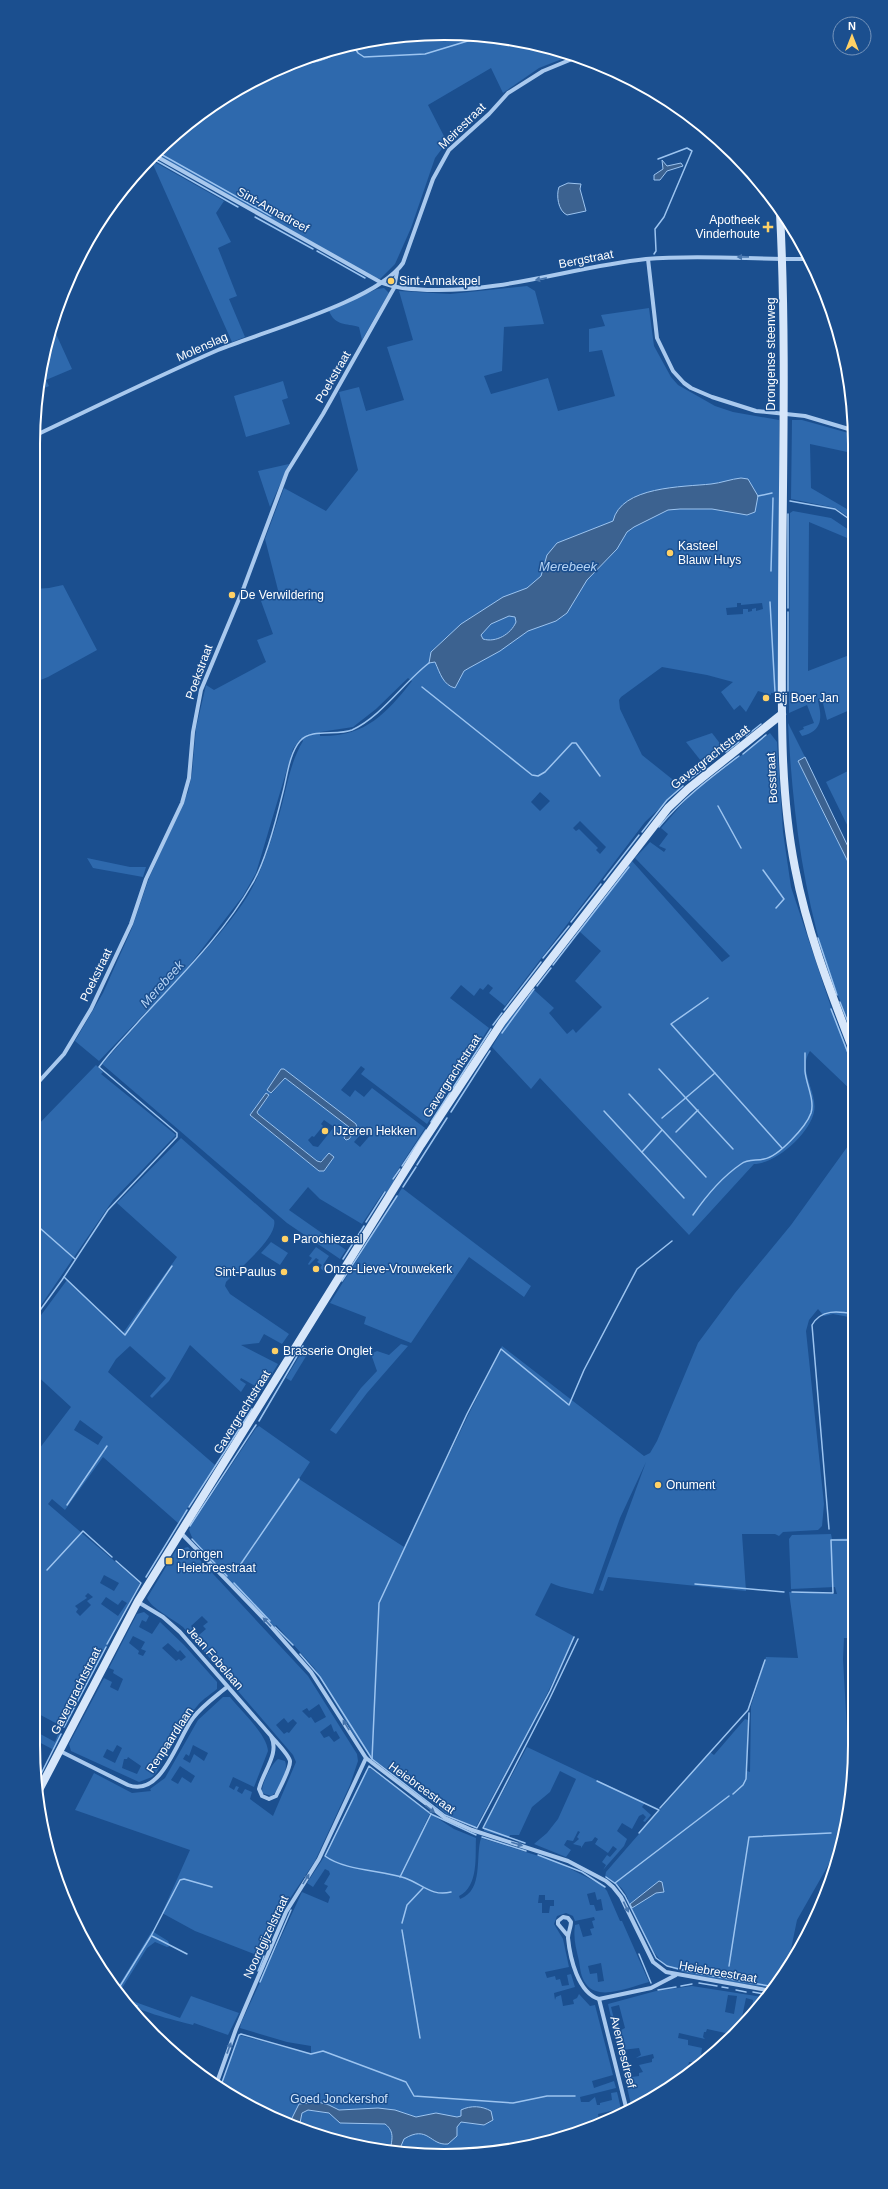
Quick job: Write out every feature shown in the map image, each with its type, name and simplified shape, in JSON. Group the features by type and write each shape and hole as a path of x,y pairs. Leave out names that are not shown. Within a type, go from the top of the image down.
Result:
{"street":[{"name":"Meirestraat","path":"382,283 397,272 403,263 437,169 449,150 489,114 508,93 543,71 570,60"},
{"name":"Sint-Annadreef","path":"159,158 382,283 394,288"},
{"name":"Drongense steenweg","path":"780,221 784,415 783,495"},
{"name":"Bergstraat","path":"394,288 444,290 480,288 648,259 752,256 782,259 803,259"},
{"path":"648,259 658,338 663,353 678,377 691,388 712,397 756,411 805,416 847,429"},
{"name":"Meirestraat","path":"394,288 397,272"},
{"name":"Molenslag","path":"40,433 217,351 322,312 382,283"},
{"name":"Poekstraat","path":"40,1080 64,1054 91,1009 131,924 146,879 182,803 189,778 193,732 201,690 244,587 287,472 330,402 394,288"},
{"name":"Bosstraat","path":"783,495 782,714 785,798 796,874 812,939 848,1036"},
{"name":"Gavergrachtstraat","path":"42,1784 138,1601 180,1531 251,1421 328,1292 421,1145 510,1010 678,798 782,714"},
{"name":"Heiebreestraat","path":"180,1531 268,1623 311,1672 366,1758 435,1813 456,1824 568,1861 606,1881 614,1887 621,1897 653,1962 660,1969 676,1975 766,1990"},
{"name":"Jean Fobelaan","path":"138,1601 163,1617 180,1632 227,1687 271,1736 286,1754 290,1764 276,1796 269,1799 262,1796 259,1789 274,1753 275,1744 271,1736"},
{"name":"Renpaardlaan","path":"59,1750 128,1785 133,1787 146,1786 159,1777 192,1719 227,1687"},
{"name":"Noordgijzelstraat","path":"218,2080 236,2029 286,1912 319,1859 366,1758"},
{"path":"568,1936 558,1924 558,1921 563,1917 568,1918 571,1922 568,1936 578,1979 582,1987 593,1997 599,1999 651,1988 676,1975"},
{"name":"Avennesdreef","path":"599,1999 626,2106"}],"green space":[{"path":"444,40 497,43 564,58 539,68 503,93 491,68 428,105 447,142 435,158 411,228 395,264 380,279 160,157 198,123 242,94 289,71 314,61 339,54 391,43"},
{"path":"154,162 224,201 216,213 231,242 218,248 237,296 229,299 245,337 232,342 153,164"},
{"path":"527,286 535,291 544,324 504,327 502,371 484,376 491,394 548,378 558,411 615,396 602,350 589,352 589,329 605,326 601,315 649,308 654,346 671,377 678,385 715,406 733,412 779,420 779,693 771,693 771,695 758,691 746,712 740,705 734,710 721,692 733,682 707,675 662,667 621,697 619,700 620,709 642,755 682,787 645,822 505,1006 489,993 493,988 488,984 483,990 480,988 474,996 461,985 450,998 489,1028 427,1124 361,1074 365,1069 361,1066 341,1090 350,1097 355,1090 364,1097 372,1088 425,1128 392,1179 395,1181 387,1193 384,1191 362,1224 320,1199 308,1187 289,1210 346,1250 340,1259 287,1223 102,1064 185,971 99,1061 75,1041 103,993 132,928 149,878 188,792 192,774 196,728 206,685 214,690 266,662 257,640 273,634 261,601 279,594 265,539 284,488 326,511 358,470 339,392 359,387 366,411 404,400 387,347 413,340 399,291 450,294","holes":["737,603 741,603 741,605 762,603 763,609 756,611 756,608 748,612 748,609 743,609 743,614 727,615 726,608 737,607","408,678 412,681 393,704 362,728 336,735 320,736 320,732 353,727 376,709","301,738 303,741 294,759 278,819 255,882 245,900 230,921 202,954 185,971 243,896 256,873 293,749","540,792 550,801 540,811 531,802","580,821 606,847 600,854 596,850 598,848 579,829 576,831 573,828","282,1069 356,1124 357,1128 349,1139 344,1140 349,1127 285,1078 272,1093 267,1090","266,1093 269,1096 257,1112 258,1114 317,1161 334,1157 324,1171 319,1171 250,1115","324,1120 334,1127 318,1147 313,1146 308,1140 312,1136 314,1137 323,1126 321,1124","367,1127 373,1132 360,1147 354,1142"]},
{"path":"384,288 389,293 362,340 359,327 338,322 331,316 329,311 377,289"},
{"path":"56,333 72,369 46,380 49,386 43,389"},
{"path":"283,381 288,398 282,400 290,424 246,437 234,396"},
{"path":"792,420 802,420 848,433 848,452 810,444 811,488 848,510 848,516 835,508 791,499"},
{"path":"289,464 270,507 258,471"},
{"path":"793,511 831,518 848,529 848,538 809,522 808,671 848,656 848,711 827,720 822,699 818,701 820,713 819,723 814,731 802,736 799,731 804,729 803,727 814,723 807,705 789,713 790,513"},
{"path":"63,585 97,650 40,680 40,589"},
{"path":"788,723 805,757 798,762 848,862 848,1019 826,964 815,925 803,868 792,782"},
{"path":"712,733 725,750 705,766 686,742"},
{"path":"770,733 777,742 783,832 791,887 831,1007 848,1050 848,1087 810,1051 806,1066 813,1097 814,1112 806,1129 791,1146 782,1153 763,1163 754,1164 689,1235 540,1078 531,1089 492,1047 508,1020 534,990 554,1008 549,1013 567,1034 573,1029 576,1033 602,1007 575,981 601,951 579,931 632,861 722,962 730,956 635,858 650,842 664,852 666,849 659,846 668,834 661,828 690,795"},
{"path":"848,771 848,827 826,782"},
{"path":"87,858 130,867 146,867 143,877 93,868"},
{"path":"96,1065 103,1072 101,1074 176,1135 113,1200 40,1307 40,1123"},
{"path":"181,1138 274,1220 274,1227 270,1235 248,1261 226,1282 225,1286 230,1294 289,1334 282,1344 264,1334 259,1343 241,1345 278,1364 262,1390 241,1378 240,1380 246,1384 241,1392 190,1345 169,1381 152,1398 150,1396 166,1378 130,1346 116,1359 108,1372 215,1465 178,1523 103,1457 65,1510 52,1499 48,1504 140,1583 65,1728 40,1715 40,1448 71,1407 40,1378 40,1317 67,1280 123,1333 177,1257 117,1203","holes":["80,1420 103,1437 98,1445 74,1430","104,1575 119,1583 114,1591 100,1583","88,1593 93,1597 87,1601 91,1605 80,1616 76,1612 78,1609 75,1606 87,1598 85,1596","106,1597 118,1605 122,1600 127,1603 118,1616 101,1604"]},
{"path":"848,1146 848,1317 833,1314 824,1316 818,1309 809,1320 806,1331 824,1504 822,1526 818,1530 783,1532 779,1536 775,1534 742,1534 746,1591 608,1577 603,1591 599,1590 646,1462 620,1518 593,1594 551,1583 535,1615 575,1637 538,1712 476,1827 446,1814 416,1788 372,1759 354,1735 315,1669 276,1625 274,1627 211,1562 192,1537 189,1529 256,1428 259,1426 310,1462 299,1479 404,1547 502,1346 644,1456 650,1453 657,1441 698,1343 735,1293 791,1225"},
{"path":"402,1188 531,1286 524,1297 469,1257 411,1343 364,1324 366,1317 330,1303"},
{"path":"271,1242 288,1253 280,1265 261,1253"},
{"path":"316,1247 329,1256 323,1265 328,1268 325,1272 320,1268 322,1265 317,1262 319,1260 316,1258 309,1265 308,1264 312,1258 309,1256"},
{"path":"401,1344 408,1346 367,1393 336,1434 330,1430 361,1388 377,1371 371,1354 377,1351 389,1355"},
{"path":"303,1350 308,1353 291,1381 286,1378"},
{"path":"831,1534 832,1539 848,1538 848,1638 844,1638 843,1659 848,1747 847,1771 845,1798 831,1860 797,1920 790,1953 768,1987 697,1976 682,1972 662,1962 651,1948 622,1888 605,1877 606,1872 710,1752 714,1755 745,1719 748,1720 747,1771 750,1772 751,1706 766,1657 798,1658 789,1592 837,1594 835,1587 791,1589 789,1539 792,1535"},
{"path":"188,1547 308,1676 357,1754 358,1761 350,1785 315,1861 283,1909 262,1957 195,1931 162,1913 190,1850 75,1810 94,1773 132,1793 151,1791 150,1789 165,1778 198,1720 223,1697 230,1697 252,1722 263,1737 268,1751 254,1787 233,1777 229,1787 234,1790 236,1786 239,1787 237,1791 242,1794 245,1789 252,1792 250,1799 273,1816 296,1762 293,1755 183,1627 149,1602 147,1598 176,1550","holes":["202,1616 208,1622 203,1626 206,1629 199,1635 191,1626","319,1704 326,1717 315,1723 311,1717 309,1718 302,1711 307,1708 309,1711","284,1718 288,1723 293,1719 297,1723 289,1733 287,1732 284,1734 276,1725","331,1724 334,1732 336,1731 340,1738 334,1742 329,1736 324,1738 320,1732","193,1745 208,1753 204,1761 194,1754 190,1763 183,1759 186,1754 189,1756","180,1766 195,1776 191,1783 182,1777 178,1784 171,1780"]},
{"path":"144,1612 149,1616 146,1622 142,1620 139,1627 152,1634 160,1622 184,1645 217,1682 217,1689 200,1703 180,1729 157,1772 152,1777 139,1782 71,1751 69,1744 104,1678 112,1682 110,1687 118,1691 123,1679 113,1673 114,1670 109,1668 137,1614","holes":["133,1636 145,1642 141,1649 146,1651 143,1656 138,1654 139,1651 129,1643","168,1643 178,1652 180,1650 186,1657 181,1661 179,1659 176,1661 162,1648","117,1745 122,1748 115,1763 103,1757 107,1749 113,1752","128,1757 141,1766 137,1774 122,1768 124,1759 127,1759"]},
{"path":"59,1732 62,1734 54,1750 40,1743 40,1734 55,1742"},
{"path":"527,1747 645,1803 642,1807 651,1815 645,1822 643,1821 646,1817 643,1814 639,1816 632,1829 622,1823 617,1831 627,1839 624,1846 603,1870 606,1865 602,1862 607,1855 610,1857 617,1849 613,1846 608,1853 595,1844 598,1839 595,1837 592,1841 585,1842 581,1848 581,1846 573,1844 579,1839 577,1837 580,1832 578,1831 573,1841 567,1840 564,1845 571,1850 566,1857 534,1844 547,1833 558,1819 576,1779 560,1771 550,1792 532,1807 519,1835 510,1835 509,1838 484,1831 484,1827"},
{"path":"278,1759 285,1761 286,1770 280,1786 271,1796 262,1793 262,1789 270,1770"},
{"name":"Goed Jonckershof","path":"370,1768 430,1813 421,1832 431,1814 454,1829 476,1838 475,1870 473,1878 470,1885 459,1896 460,1899 468,1895 476,1881 481,1838 555,1861 602,1885 607,1891 620,1921 622,1921 649,1982 616,1991 599,1992 592,1989 584,1982 582,1976 575,1943 574,1930 575,1925 579,1924 583,1937 592,1935 590,1929 594,1928 592,1921 595,1920 594,1917 575,1921 573,1916 566,1913 557,1916 554,1924 563,1939 569,1967 545,1972 547,1978 555,1976 556,1980 560,1979 562,1986 569,1985 567,1975 571,1974 575,1987 554,1993 555,2000 556,1997 561,1995 563,2006 574,2004 573,2000 577,1998 579,1994 590,2006 595,2005 613,2075 592,2081 594,2088 614,2081 616,2088 580,2097 581,2102 589,2102 595,2097 597,2105 600,2105 600,2103 612,2100 611,2093 617,2092 621,2108 598,2114 599,2118 574,2128 523,2141 497,2146 470,2148 418,2148 391,2146 365,2141 314,2128 265,2107 222,2082 239,2035 311,2054 311,2046 287,2042 240,2028 302,1892 328,1903 330,1897 325,1891 328,1886 324,1884 330,1874 329,1871 325,1869 313,1887 307,1883 324,1857 366,1770","holes":["595,1892 597,1900 601,1899 603,1910 596,1911 594,1905 590,1905 587,1894","539,1895 545,1895 545,1900 554,1900 554,1906 550,1906 549,1913 542,1913 542,1903 538,1903","601,1963 604,1981 598,1982 597,1973 590,1974 588,1966"]},
{"path":"152,1931 168,1941 170,1946 167,1947 155,1942 147,1948 122,1989 119,1985"},
{"path":"692,1986 760,1997 752,2006 753,2000 746,1998 743,2017 727,2033 707,2029 706,2032 704,2032 703,2037 705,2039 679,2033 678,2038 688,2040 688,2045 702,2048 701,2055 703,2055 695,2062 689,2062 688,2067 674,2077 673,2075 673,2078 668,2081 631,2103 625,2078 639,2076 639,2073 643,2072 639,2065 652,2062 652,2059 654,2058 653,2054 636,2058 641,2055 639,2048 622,2050 625,2061 621,2062 608,2004 656,1991","holes":["728,1995 737,1996 734,2014 725,2012","619,2005 625,2028 621,2030 620,2026 616,2027 611,2007"]},
{"path":"191,1996 239,2013 228,2035 194,2023 193,2025 144,2011 138,2009 131,2001 180,2018"}],"water":[{"path":"332,56 326,59 311,62"},
{"path":"662,160 667,166 681,163 683,166 667,171 660,180 654,180 654,175 663,169"},
{"path":"568,183 581,184 580,189 586,211 567,215 562,210 558,202 558,190 559,187"},
{"name":"Merebeek","path":"741,478 748,479 758,496 755,512 747,515 712,509 668,510 627,532 617,549 587,580 567,613 556,621 528,631 500,651 464,671 455,688 445,681 435,662 429,663 431,652 461,624 503,597 527,588 541,576 547,555 557,543 613,521 618,509 628,501 654,490 715,483","holes":["509,616 515,617 516,622 507,634 498,639 483,639 481,635 491,624"]},
{"path":"805,757 848,847 848,862 798,761"},
{"path":"281,1069 284,1069 356,1124 357,1128 349,1139 346,1140 344,1138 349,1127 285,1078 271,1093 267,1090"},
{"path":"266,1093 269,1095 257,1112 258,1114 317,1161 321,1162 329,1153 334,1157 324,1171 319,1171 250,1115"},
{"path":"659,1881 662,1882 664,1892 656,1893 632,1908 630,1904"},
{"path":"318,2102 339,2110 378,2108 395,2110 416,2117 436,2113 457,2117 461,2116 461,2110 469,2107 476,2107 491,2111 493,2120 484,2125 461,2122 457,2127 457,2136 448,2144 442,2144 424,2135 418,2134 404,2139 401,2147 391,2146 391,2130 385,2124 340,2123 329,2113 308,2110 302,2113 300,2122 292,2119 299,2104"}],"waterway":[{"path":"356,50 364,57 425,54 468,41"},
{"path":"654,254 656,251 655,229 664,217 692,151 687,148 658,159"},
{"path":"162,155 271,216"},
{"path":"156,160 238,207"},
{"path":"255,217 313,249"},
{"path":"317,251 365,278"},
{"path":"758,496 772,493"},
{"path":"771,571 773,498"},
{"path":"790,501 835,509 848,518"},
{"path":"788,514 788,608"},
{"path":"770,602 775,692"},
{"path":"788,612 788,691"},
{"name":"Merebeek","path":"40,1310 108,1210 177,1137 177,1133 99,1067 214,938 228,921 252,884 257,875 270,840 293,752 300,741 305,737 317,733 346,732 363,724 383,708 419,671 429,663"},
{"path":"422,687 532,775 538,776 545,772 572,743 576,743 600,776"},
{"path":"746,736 761,724"},
{"path":"743,754 766,735"},
{"path":"726,752 739,742"},
{"path":"659,827 687,798 739,756"},
{"path":"689,780 706,767"},
{"path":"642,832 667,800 683,786"},
{"path":"718,806 741,848"},
{"path":"604,880 639,835"},
{"path":"553,965 629,867"},
{"path":"763,870 784,899 776,908"},
{"path":"571,922 601,884"},
{"path":"543,958 569,926"},
{"path":"818,938 837,995"},
{"path":"504,1010 541,962"},
{"path":"537,986 551,968"},
{"path":"502,1033 534,989"},
{"path":"708,998 671,1024 782,1148"},
{"path":"840,1002 848,1022"},
{"path":"831,1009 848,1053"},
{"path":"493,1025 502,1013"},
{"path":"431,1122 491,1029"},
{"path":"451,1112 490,1051"},
{"path":"693,1215 715,1187 734,1169 744,1162 764,1159 777,1153 804,1126 812,1108 805,1071 805,1053"},
{"path":"659,1069 733,1149"},
{"path":"662,1118 715,1073"},
{"path":"629,1094 706,1177"},
{"path":"676,1132 698,1110"},
{"path":"604,1111 684,1198"},
{"path":"417,1165 447,1118"},
{"path":"402,1166 426,1130"},
{"path":"642,1152 662,1130"},
{"path":"403,1187 416,1167"},
{"path":"393,1179 400,1169"},
{"path":"366,1222 385,1192"},
{"path":"342,1281 397,1196"},
{"path":"343,1259 364,1226"},
{"path":"40,1228 75,1259"},
{"path":"372,1759 379,1603 467,1414 501,1349 569,1405 584,1370 637,1269 672,1241"},
{"path":"64,1277 125,1335 172,1266"},
{"path":"829,1529 812,1325 820,1316 830,1312 848,1313"},
{"path":"259,1421 303,1346"},
{"path":"189,1507 252,1409"},
{"path":"190,1526 256,1425"},
{"path":"67,1505 107,1446"},
{"path":"236,1571 299,1479"},
{"path":"146,1577 187,1510"},
{"path":"47,1570 83,1531 112,1557"},
{"path":"192,1539 206,1554"},
{"path":"792,1592 833,1593 831,1540 848,1540"},
{"path":"210,1558 227,1576"},
{"path":"107,1644 141,1583 116,1561"},
{"path":"234,1583 270,1621"},
{"path":"695,1584 784,1592"},
{"path":"275,1627 293,1645"},
{"path":"300,1654 320,1677 372,1759 445,1815 477,1828 550,1691 574,1637"},
{"path":"525,1843 483,1828 549,1700 578,1639"},
{"path":"64,1727 106,1647"},
{"path":"660,1808 748,1710 765,1660"},
{"path":"733,1794 743,1785 746,1779 749,1713"},
{"path":"41,1774 61,1734"},
{"path":"451,1892 438,1893 396,1875 343,1865 325,1856 369,1766 431,1814 476,1835"},
{"path":"597,1781 659,1810 639,1833"},
{"path":"615,1883 729,1796"},
{"path":"400,1877 431,1814"},
{"path":"729,1966 749,1837 831,1833"},
{"path":"482,1837 526,1851"},
{"path":"538,1855 582,1872 605,1887"},
{"path":"606,1877 616,1884 625,1896 656,1958 667,1966 691,1972"},
{"path":"120,1986 151,1936 180,1880 184,1879 212,1887"},
{"path":"402,1923 407,1905 423,1888"},
{"path":"260,1982 291,1910"},
{"path":"402,1930 420,2038"},
{"path":"152,1936 187,1954"},
{"path":"639,1954 651,1983"},
{"path":"258,1971 264,1956"},
{"path":"696,1973 769,1986"},
{"path":"699,1983 717,1986"},
{"path":"681,1986 692,1984"},
{"path":"658,1990 676,1987"},
{"path":"722,1987 728,1988"},
{"path":"736,1990 746,1992"},
{"path":"753,1992 763,1994"},
{"path":"222,2082 239,2035 241,2034 311,2054 323,2051 406,2082 414,2096 513,2103 547,2096 575,2096"}],"place":[{"name":"Apotheek Vinderhoute","path":"768,227"},
{"name":"Sint-Annakapel","path":"391,281"},
{"name":"Kasteel Blauw Huys","path":"670,553"},
{"name":"De Verwildering","path":"232,595"},
{"name":"Bij Boer Jan","path":"766,698"},
{"name":"IJzeren Hekken","path":"325,1131"},
{"name":"Parochiezaal","path":"285,1239"},
{"name":"Onze-Lieve-Vrouwekerk","path":"316,1269"},
{"name":"Sint-Paulus","path":"284,1272"},
{"name":"Brasserie Onglet","path":"275,1351"},
{"name":"Onument","path":"658,1485"},
{"name":"Drongen Heiebreestraat","path":"169,1561"}]}
